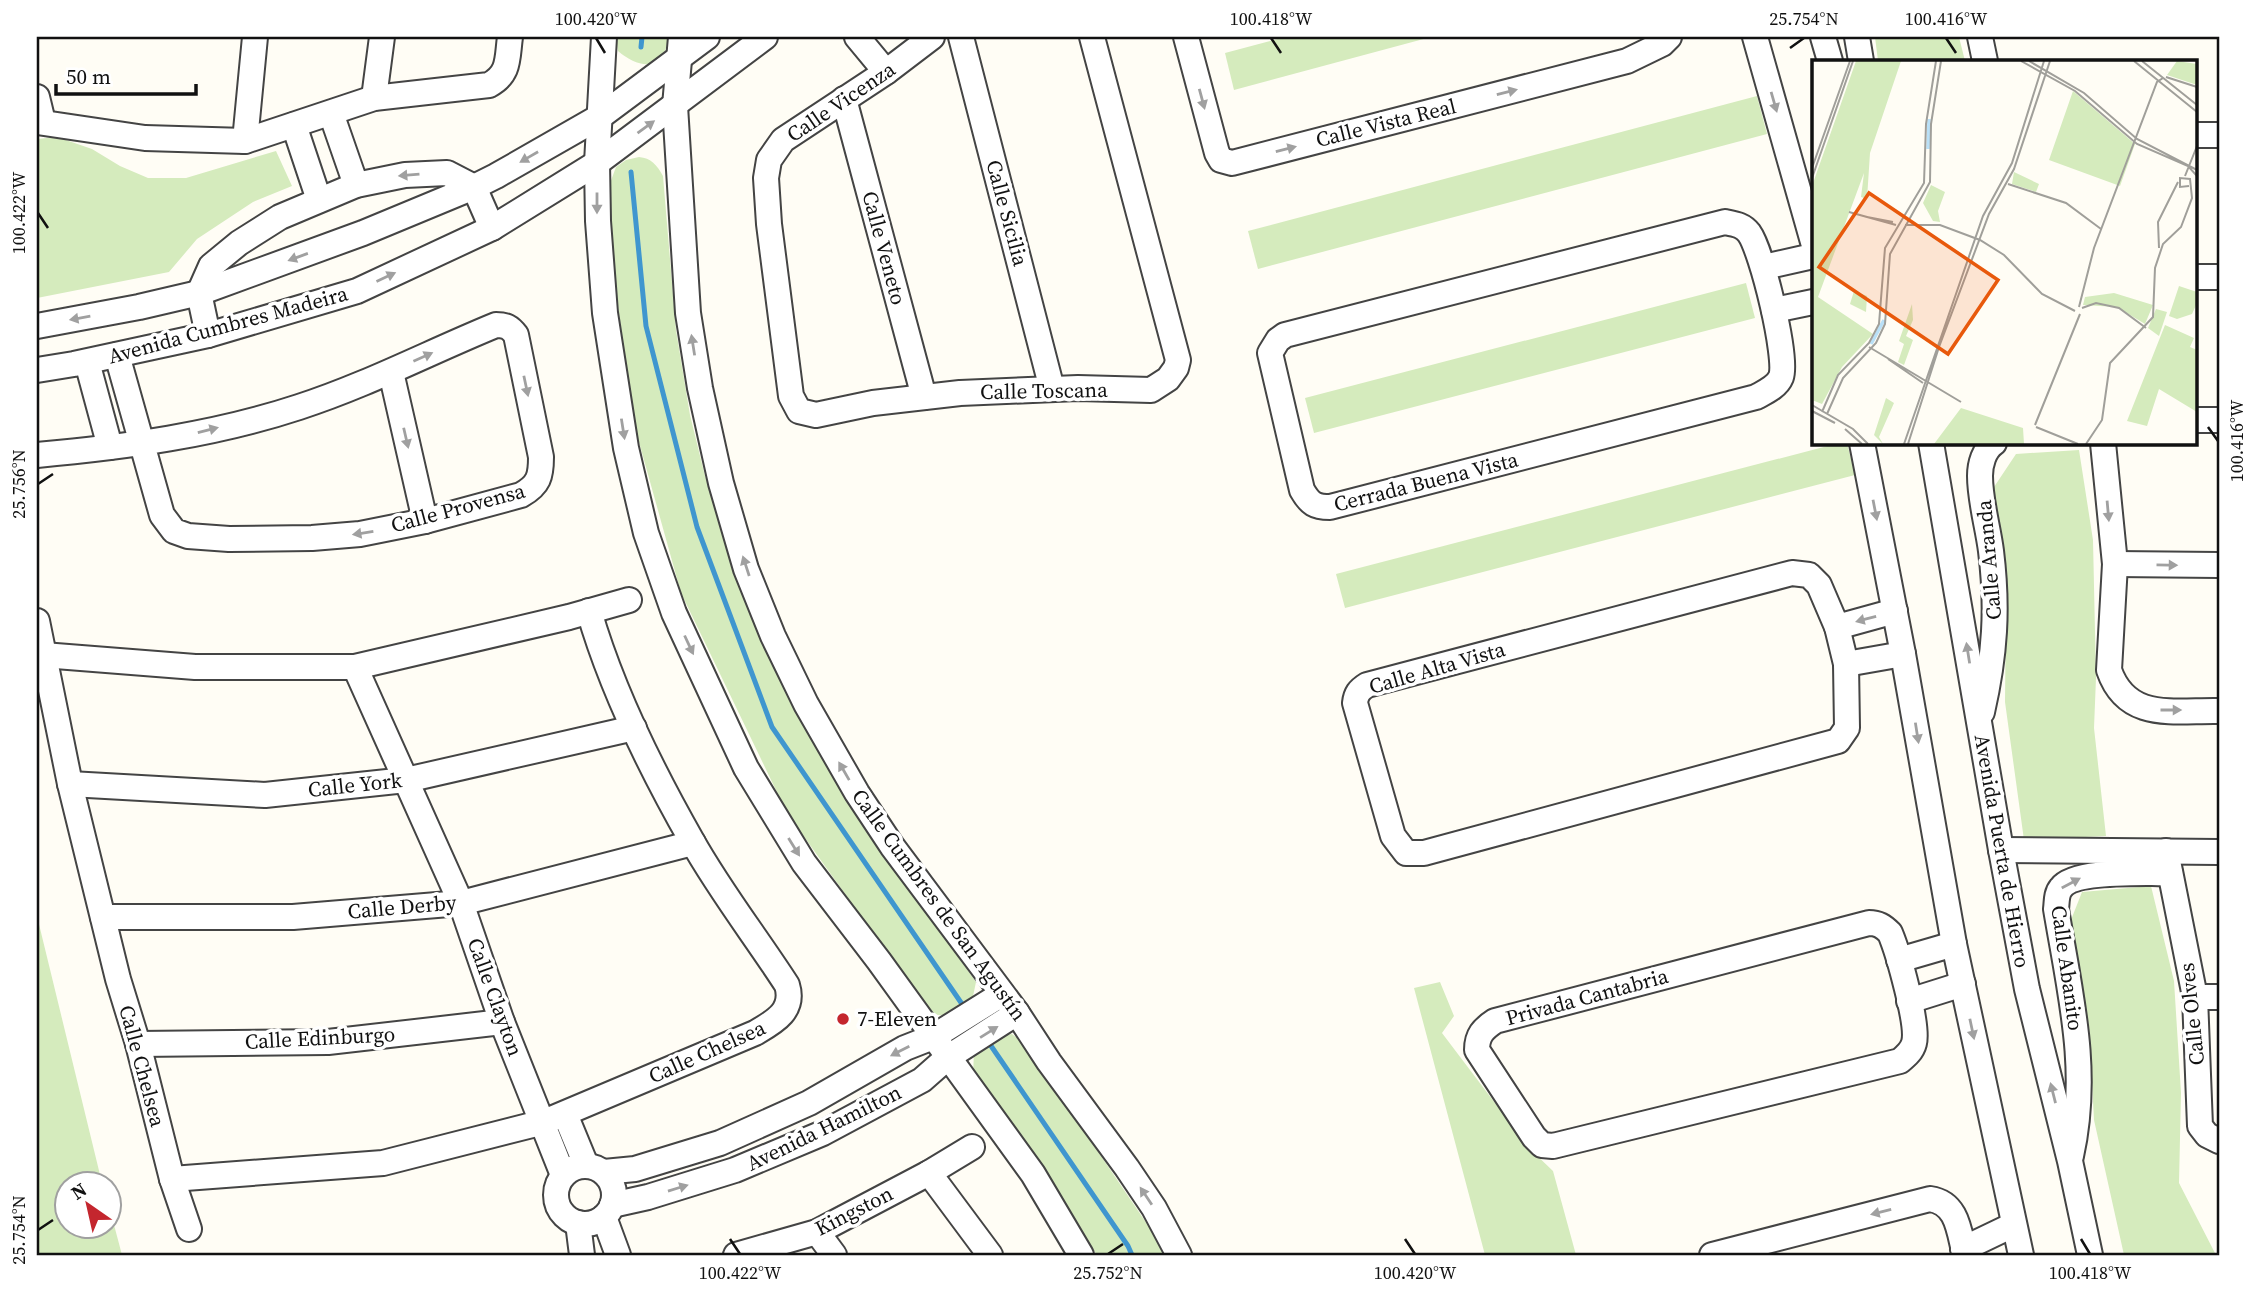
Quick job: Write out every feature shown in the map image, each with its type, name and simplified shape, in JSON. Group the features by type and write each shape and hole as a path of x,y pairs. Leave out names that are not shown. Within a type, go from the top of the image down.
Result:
{"street":[{"path":"245,141 256,37"},
{"path":"374,98 382,37"},
{"path":"37,97 40,122 145,138 245,141 374,98 489,85 499,80 504,72 510,37"},
{"path":"604,37 597,163 605,313 626,449 646,533 674,612 746,768 804,863 1033,1174 1081,1255"},
{"name":"Avenida Cumbres Madeira","path":"37,326 199,293 363,233 474,187 601,116 680,47 707,37"},
{"name":"Avenida Cumbres Madeira","path":"37,370 87,362 208,335 357,291 492,228 597,163 765,37"},
{"path":"856,37 886,72"},
{"name":"Calle Vicenza","path":"766,178 769,160 783,140 886,72 906,44 932,37"},
{"name":"Calle Sicilia","path":"961,37 1052,389"},
{"name":"Calle Toscana","path":"766,178 769,224 793,403 799,411 816,415 873,403 960,393 1052,389 1151,390 1168,379 1178,360 1092,37"},
{"name":"Calle Vista Real","path":"1186,37 1217,153 1226,163 1627,61 1662,44 1669,37"},
{"path":"1755,37 1812,238"},
{"path":"1823,37 1830,60"},
{"path":"1857,37 1861,60"},
{"path":"1980,37 1985,60"},
{"name":"Calle Cumbres de San Agustín","path":"680,47 675,106 688,313 700,388 721,483 746,569 773,636 806,704 857,793 892,846 1010,1004 1148,1198 1179,1255"},
{"name":"Calle Veneto","path":"844,99 924,397"},
{"path":"331,113 356,184"},
{"path":"294,125 319,200"},
{"path":"2196,135 2219,135"},
{"path":"208,335 199,293 211,267 239,243 280,217 356,184 405,175 447,173 474,187 492,228"},
{"name":"Cerrada Buena Vista","path":"1725,222 1740,225 1750,234 1764,267 1774,310 1783,371 1780,381 1756,397 1331,507 1318,507 1309,503 1302,490 1270,353 1278,340 1285,335 1725,222"},
{"path":"1764,267 1812,256"},
{"path":"2196,276 2219,277"},
{"path":"1774,310 1812,302"},
{"name":"Calle Provensa","path":"496,325 511,328 516,335 541,457 541,477 533,488 521,495 425,521 360,534 312,538 229,539 188,536 174,531 162,515 142,443 172,440 298,407 391,372 496,325"},
{"path":"37,455 142,443 117,355"},
{"path":"87,362 110,447"},
{"path":"391,372 425,521"},
{"path":"2196,419 2219,420"},
{"path":"1862,444 1903,654 1954,944 2021,1255"},
{"name":"Avenida Puerta de Hierro","path":"1931,444 2027,989 2070,1161 2090,1255"},
{"name":"Calle Aranda","path":"1980,722 1990,675 1996,619 1995,588 1980,476 1987,448 1993,444"},
{"path":"2103,444 2115,564 2109,670 2114,685 2125,698 2153,710 2219,711"},
{"path":"2115,564 2219,565"},
{"name":"Calle Alta Vista","path":"1792,573 1809,575 1819,584 1837,627 1846,664 1847,727 1838,741 1424,853 1406,853 1394,836 1355,704 1356,696 1367,685 1792,573"},
{"path":"43,655 195,667 355,667 629,600"},
{"name":"Calle Chelsea","path":"37,621 70,784 118,979 138,1044 172,1179 383,1163 554,1118 755,1033 783,1014 790,995 787,985 693,843 634,728 589,611"},
{"path":"1837,627 1895,611"},
{"path":"1846,664 1903,654"},
{"name":"Calle Clayton","path":"355,667 461,903 502,1022 554,1118 595,1169"},
{"name":"Calle York","path":"70,784 265,795 406,780 634,728"},
{"name":"Calle Derby","path":"103,917 293,917 461,903 693,843"},
{"name":"Calle Abanito","path":"2001,850 2168,862"},
{"name":"Calle Abanito","path":"2070,1161 2079,1123 2080,1073 2056,909 2057,896 2068,882 2086,876 2219,852"},
{"name":"Calle Olves","path":"2168,862 2207,997 2200,1126 2213,1138"},
{"name":"Privada Cantabria","path":"1869,923 1884,926 1890,933 1899,960 1909,1001 1914,1044 1908,1055 1900,1061 1553,1146 1542,1145 1534,1138 1477,1050 1477,1040 1483,1029 1495,1021 1869,923"},
{"path":"1899,960 1954,944"},
{"path":"1909,1001 1963,984"},
{"name":"Avenida Hamilton","path":"595,1169 635,1169 720,1143 809,1103 905,1048 1010,1004"},
{"name":"Avenida Hamilton","path":"608,1211 735,1170 823,1133 922,1080 1010,1004"},
{"name":"Calle Edinburgo","path":"138,1044 328,1042 502,1022"},
{"name":"Calle Clayton","path":"554,1118 563,1175"},
{"name":"Kingston","path":"736,1255 817,1232 929,1173 972,1147"},
{"path":"608,1211 592,1223 578,1223 564,1216 556,1204 556,1188 563,1175 574,1167 595,1169 611,1182 614,1193 608,1211 618,1255"},
{"path":"929,1173 990,1255"},
{"path":"172,1179 189,1229"},
{"path":"1712,1255 1930,1199 1947,1204 1954,1214 1964,1252 2013,1225"},
{"path":"578,1223 582,1255"},
{"path":"817,1232 834,1255"}],"green space":[{"path":"616,37 668,37 662,56 650,64 643,64 618,51"},
{"path":"1285,37 1431,37 1234,90 1225,53"},
{"path":"1875,37 1959,37 1965,60 1878,60"},
{"path":"1757,96 1767,134 1258,269 1248,231"},
{"path":"57,137 92,149 120,166 148,178 186,178 276,151 292,186 253,202 197,239 169,272 37,298 37,139"},
{"path":"639,157 653,163 663,176 676,330 690,415 705,476 775,670 867,828 976,982 972,1001 955,1017 931,1014 787,813 681,593 632,417 613,265 609,186 616,167 626,160"},
{"path":"1746,283 1755,318 1314,433 1305,398"},
{"path":"1835,444 1847,444 1855,475 1345,608 1336,574"},
{"path":"2079,450 2093,540 2096,678 2094,728 2106,836 2024,840 2005,702 2006,600 1992,490 2016,454"},
{"path":"2151,886 2174,981 2181,1093 2179,1183 2216,1255 2124,1255 2094,1120 2089,1026 2069,925 2082,892"},
{"path":"37,916 99,1170 52,1170 52,1240 118,1240 122,1255 37,1255"},
{"path":"1440,982 1454,1016 1442,1033 1529,1148 1553,1171 1576,1255 1485,1255 1414,988"},
{"path":"1012,1034 1026,1045 1168,1255 1097,1255 973,1076 974,1051 995,1036"}],"waterway":[{"path":"641,47 642,37"},
{"path":"631,172 646,326 697,527 772,727 962,1004"},
{"path":"987,1040 1132,1255"}],"place":[{"name":"7-Eleven","path":"843,1019"}]}
